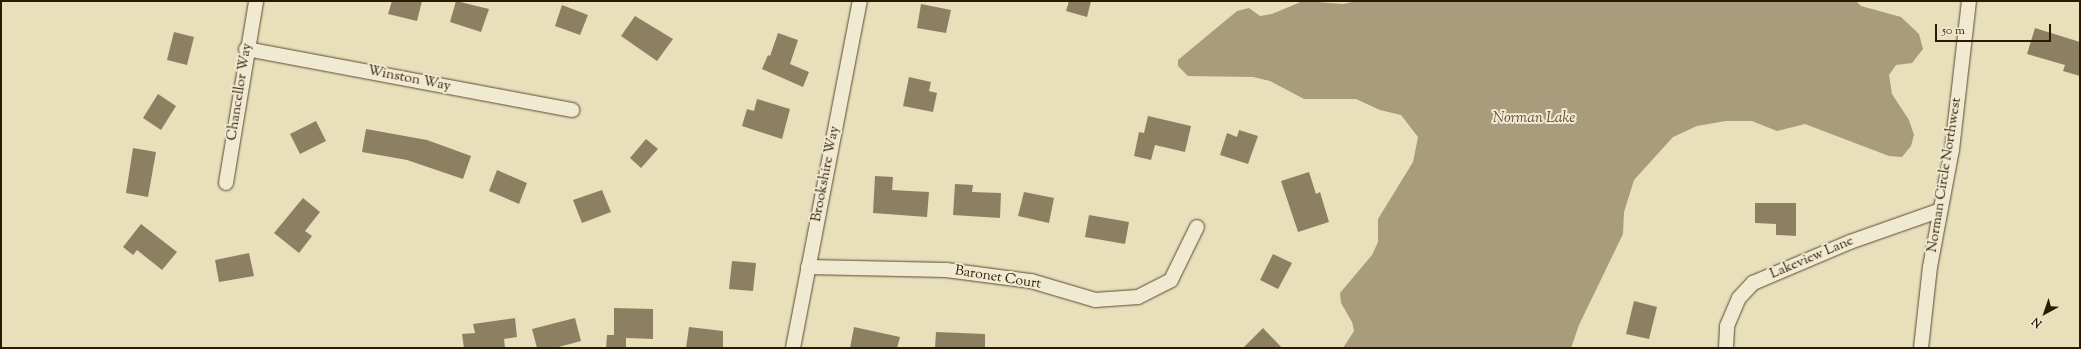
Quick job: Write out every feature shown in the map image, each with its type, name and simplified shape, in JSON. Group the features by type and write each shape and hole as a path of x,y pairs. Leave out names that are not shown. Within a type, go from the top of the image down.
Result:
{"street":[{"name":"Chancellor Way","path":"226,183 246,49 256,1"},
{"name":"Brookshire Way","path":"793,348 860,1"},
{"name":"Norman Circle Northwest","path":"1921,348 1930,267 1952,150 1969,1"},
{"name":"Winston Way","path":"246,49 572,110"},
{"name":"Lakeview Lane","path":"1726,348 1727,326 1738,298 1753,283 1850,242 1941,210"},
{"name":"Baronet Court","path":"808,267 946,270 1031,281 1095,300 1138,297 1171,280 1196,228"}],"water":[{"name":"Norman Lake","path":"1303,1 1343,4 1356,1 1856,1 1861,6 1901,17 1919,34 1923,49 1912,63 1896,65 1889,75 1892,94 1909,120 1914,135 1911,146 1902,157 1889,156 1805,124 1777,131 1752,121 1726,121 1697,126 1673,137 1634,180 1624,212 1623,234 1579,325 1571,348 1343,348 1354,331 1352,322 1341,303 1340,293 1372,255 1378,242 1378,219 1413,162 1418,137 1401,115 1380,110 1356,99 1304,99 1270,81 1253,77 1188,76 1178,66 1178,60 1237,11 1249,8 1260,16 1272,14"}],"building":[{"path":"392,1 422,1 417,21 388,14"},
{"path":"456,1 489,9 481,32 450,22"},
{"path":"1069,1 1091,1 1087,17 1066,11"},
{"path":"921,4 951,10 946,33 917,28"},
{"path":"562,5 588,15 580,35 555,26"},
{"path":"635,16 673,39 657,61 621,36"},
{"path":"2035,28 2080,42 2080,76 2063,71 2065,65 2027,54"},
{"path":"174,32 194,37 187,65 167,60"},
{"path":"778,33 798,40 790,64 809,72 803,87 762,69 768,55 770,56"},
{"path":"909,77 931,82 929,91 937,93 933,112 903,106"},
{"path":"158,94 176,106 161,130 143,118"},
{"path":"757,99 790,109 782,139 742,126 747,109 754,111"},
{"path":"1148,116 1191,126 1185,152 1155,145 1151,160 1134,156 1139,132 1144,133"},
{"path":"316,121 326,141 300,154 290,134"},
{"path":"366,129 427,140 471,156 463,179 407,160 362,152"},
{"path":"1239,130 1258,136 1248,164 1220,155 1227,133 1237,137"},
{"path":"646,139 658,149 641,168 630,158"},
{"path":"133,148 156,152 148,197 126,193"},
{"path":"497,170 527,183 519,204 489,191"},
{"path":"1309,172 1316,194 1320,192 1329,222 1298,232 1281,181"},
{"path":"875,176 893,177 892,190 929,192 927,217 873,213"},
{"path":"955,184 973,185 972,192 1001,193 1000,218 953,215"},
{"path":"602,190 611,212 582,223 573,200"},
{"path":"1024,192 1054,198 1049,223 1018,216"},
{"path":"303,198 320,212 305,231 312,236 299,253 274,233"},
{"path":"1755,203 1796,203 1796,236 1776,235 1776,224 1755,223"},
{"path":"1089,215 1129,222 1125,244 1085,237"},
{"path":"141,224 177,252 162,270 137,250 133,255 123,247"},
{"path":"249,253 254,276 219,282 215,260"},
{"path":"1273,254 1292,263 1278,289 1260,280"},
{"path":"732,261 756,263 753,291 729,289"},
{"path":"1634,301 1657,307 1649,339 1626,334"},
{"path":"614,308 653,309 653,339 626,338 626,348 606,348 607,335 614,335"},
{"path":"515,318 517,337 504,339 505,348 464,348 462,334 475,333 473,324"},
{"path":"575,318 581,341 555,348 537,348 532,329"},
{"path":"689,327 723,331 723,348 686,348"},
{"path":"854,327 900,337 897,348 850,348"},
{"path":"1263,328 1282,348 1243,348"},
{"path":"936,332 985,334 985,348 935,348"}]}
